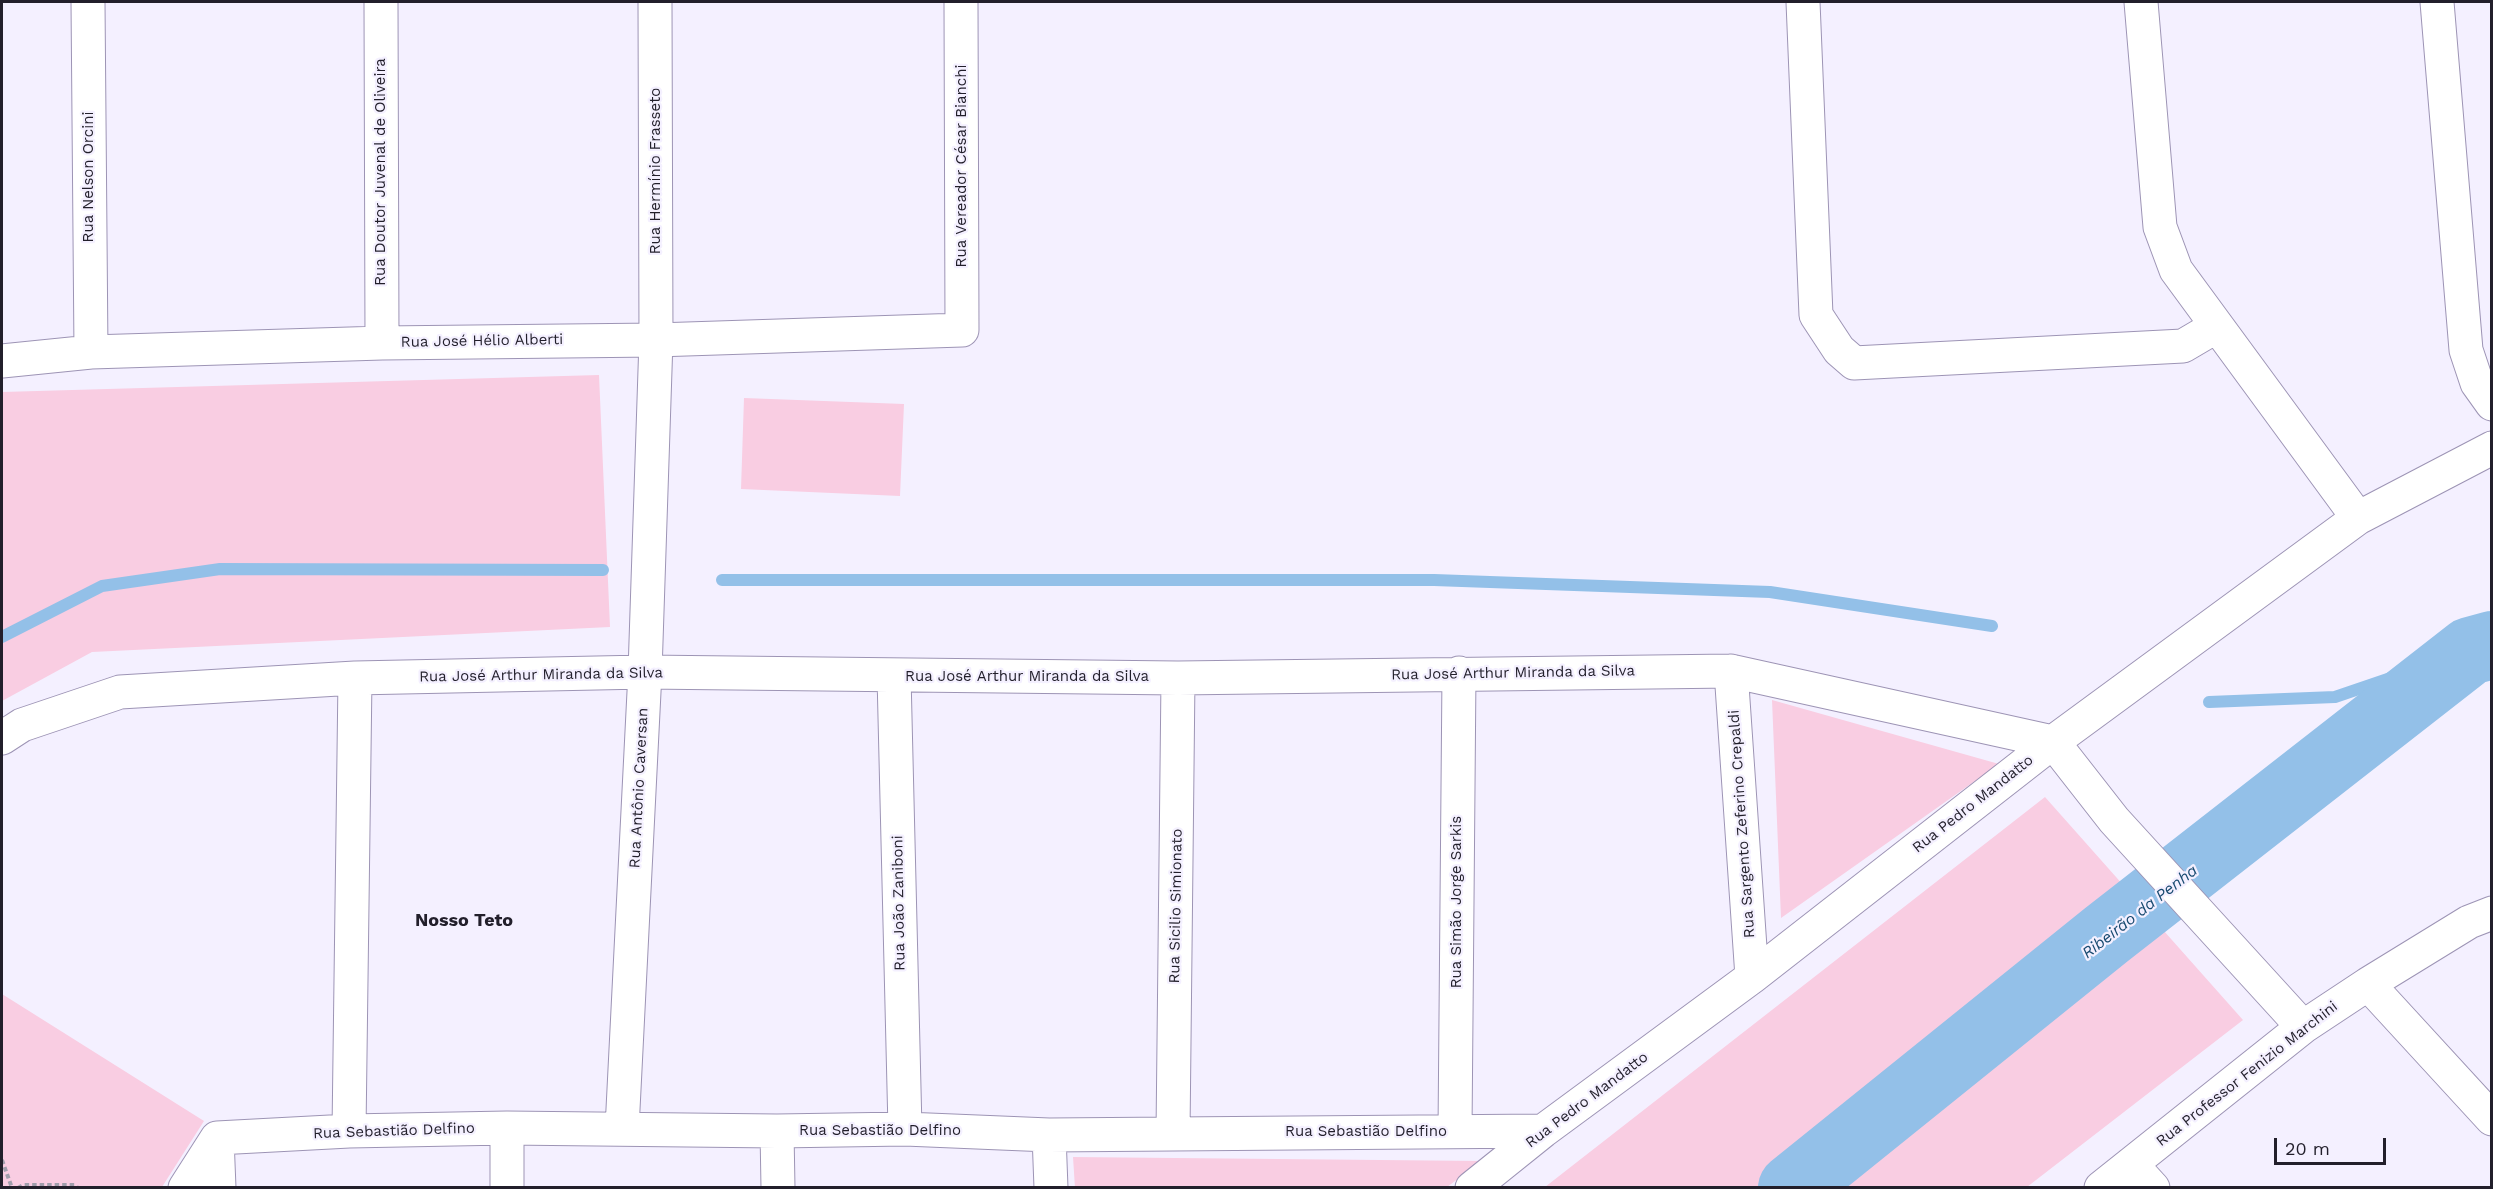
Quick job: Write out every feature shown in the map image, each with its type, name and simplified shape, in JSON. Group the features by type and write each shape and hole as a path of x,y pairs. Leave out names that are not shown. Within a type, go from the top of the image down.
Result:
{"street":[{"name":"Rua Nelson Orcini","path":"88,2 91,351"},
{"name":"Rua Doutor Juvenal de Oliveira","path":"381,2 382,343"},
{"name":"Rua Hermínio Frasseto","path":"655,2 656,340"},
{"name":"Rua Vereador César Bianchi","path":"961,2 962,330"},
{"path":"1803,2 1816,315 1839,350 1854,363 2183,346 2217,326"},
{"path":"2141,2 2160,227 2176,270 2358,518"},
{"path":"2437,2 2466,350 2477,383 2492,404"},
{"name":"Rua José Hélio Alberti","path":"2,361 91,351 382,343 656,340 962,330"},
{"name":"Rua Antônio Caversan","path":"622,1129 645,672 656,340"},
{"name":"Rua Pedro Mandatto","path":"1472,1188 1543,1131 1752,977 2054,742 2358,518 2492,448"},
{"name":"Rua José Arthur Miranda da Silva","path":"2,738 22,725 120,692 355,678 645,672 1178,678 1731,671 2054,742"},
{"name":"Rua Sargento Zeferino Crepaldi","path":"1731,671 1752,977"},
{"name":"Rua Simão Jorge Sarkis","path":"1455,1131 1459,673"},
{"name":"Rua João Zaniboni","path":"894,676 905,1129"},
{"path":"349,1131 355,678"},
{"name":"Rua Sicilio Simionato","path":"1173,1133 1178,678"},
{"path":"2054,742 2114,820 2303,1027"},
{"name":"Rua Professor Fenizio Marchini","path":"2101,1188 2303,1027 2469,922 2492,913"},
{"path":"2368,984 2492,1119"},
{"path":"507,1128 507,1188"},
{"name":"Rua Sebastião Delfino","path":"217,1138 349,1131 507,1128 777,1131 905,1129 1049,1135 1543,1131"},
{"path":"777,1131 778,1188"},
{"path":"1049,1135 1051,1188"},
{"path":"185,1188 217,1138"},
{"path":"217,1138 219,1188"},
{"path":"2131,1164 2153,1188"}],"path":[{"path":"2,1160 12,1188"},
{"path":"18,1188 23,1185 76,1185 77,1188"}],"shaded area":[{"path":"599,375 610,627 92,652 2,701 2,392"},
{"path":"744,398 904,404 900,496 741,489"},
{"path":"1772,700 1999,764 1781,918"},
{"path":"2045,797 2243,1020 2027,1187 1545,1187"},
{"path":"2,994 204,1121 162,1187 2,1187"},
{"path":"1073,1157 1482,1161 1447,1187 1075,1188"}],"waterway":[{"path":"2,637 102,586 220,569 603,570"},
{"path":"722,580 1434,580 1770,592 1992,626"},
{"name":"Ribeirão da Penha","path":"1792,1188 2106,935 2470,651 2492,645"},
{"path":"2209,702 2335,697 2470,651"}],"district":[{"name":"Nosso Teto","path":"464,921"}]}
